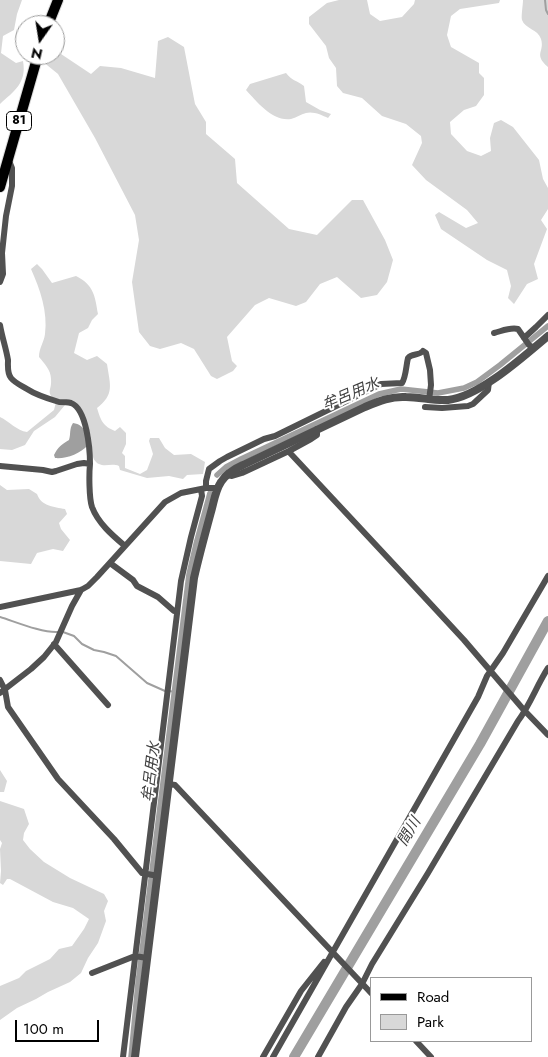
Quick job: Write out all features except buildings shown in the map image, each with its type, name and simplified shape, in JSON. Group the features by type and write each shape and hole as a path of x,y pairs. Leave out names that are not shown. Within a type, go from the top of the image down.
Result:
{"main road":[{"path":"52,15 58,0"},
{"name":"81","path":"0,187 35,65"}],"street":[{"path":"0,282 3,274 2,253 6,216 12,186 12,168 7,160"},
{"path":"123,1057 146,874 172,695 198,560 221,482 234,469 267,445 275,436 382,384 387,383 394,390 428,401 450,400 473,392 489,382 528,343 536,327 548,314"},
{"path":"0,326 10,376 14,381 38,395 72,404 78,409 89,437 89,481 92,507 105,528 125,546"},
{"path":"494,333 516,328 528,343"},
{"path":"528,343 548,336"},
{"path":"136,1057 146,958 169,784 177,612 185,562 208,473 220,461 317,430 384,400 404,382 407,362 410,356 423,352 426,353 430,370 428,401"},
{"path":"227,475 232,476 242,473 289,451 317,435 317,430"},
{"path":"289,451 464,640 548,735"},
{"path":"0,466 56,472 77,464 90,464"},
{"path":"0,607 81,590 88,586 110,563 165,502 181,494 218,488"},
{"path":"110,563 133,580 137,586 158,597 177,612"},
{"path":"273,1057 491,672 548,576"},
{"path":"2,692 31,669 54,644 81,590"},
{"path":"54,644 108,704"},
{"path":"318,1057 548,668"},
{"path":"0,680 8,707 58,779 114,839 142,873 156,876"},
{"path":"169,784 175,784 370,992"},
{"path":"92,972 136,956 146,958"},
{"path":"263,1057 301,991 324,962 327,961"},
{"path":"417,1042 431,1057"}],"green space":[{"path":"0,0 22,0 17,15 15,15 14,30 3,36 1,53 15,62 15,65 24,65 23,75 18,86 0,104"},
{"path":"339,0 367,0 370,14 380,21 402,17 414,4 415,0 500,0 499,3 460,9 451,16 447,35 451,47 479,63 479,73 484,78 484,95 476,106 464,110 450,122 451,134 467,151 481,156 491,151 490,138 494,123 501,120 513,127 539,160 543,179 548,188 548,209 541,220 547,229 534,264 538,279 527,284 514,304 508,298 511,286 507,270 487,260 441,229 435,215 439,212 466,228 478,223 467,210 426,180 412,165 422,143 421,136 406,124 382,116 362,98 343,93 337,86 336,68 329,58 326,46 309,24 309,17 327,3"},
{"path":"523,0 548,0 548,67 540,56 541,39 522,20"},
{"path":"168,37 184,47 195,104 206,122 206,134 235,159 237,183 289,229 317,235 352,200 363,200 385,240 393,260 387,282 377,295 361,298 337,277 320,284 306,302 296,306 269,298 255,305 227,337 232,361 237,366 233,371 217,379 211,376 194,349 181,343 160,349 150,346 139,332 132,282 139,240 135,215 95,138 58,74 47,65 65,65 65,57 91,74 100,66 121,68 155,78 158,41"},
{"path":"286,73 304,86 306,102 331,114 328,118 312,113 291,119 278,117 266,110 246,90 250,84"},
{"path":"37,264 52,283 76,276 87,283 93,292 98,314 88,328 79,333 74,353 87,360 97,356 107,364 110,389 107,398 97,408 105,425 115,431 120,427 126,433 126,444 122,453 125,456 125,468 140,474 147,470 153,454 149,441 150,438 159,438 165,448 174,455 191,454 205,462 203,474 187,475 183,479 169,476 147,478 120,470 119,466 116,465 99,464 93,456 87,425 76,405 65,405 55,417 34,431 25,445 12,450 0,449 0,417 20,430 27,432 54,410 56,402 50,393 50,373 39,357 46,326 42,301 31,269"},
{"path":"0,485 7,490 29,489 52,507 65,509 67,514 59,523 61,529 70,540 63,551 53,549 37,553 31,564 0,561"},
{"path":"0,770 7,781 4,792 0,792"},
{"path":"0,801 24,809 29,824 24,833 23,840 44,862 70,878 104,894 108,901 104,911 106,921 98,943 81,973 70,982 17,1008 0,1020 0,986 19,978 26,971 50,959 59,949 72,946 89,919 73,908 53,902 10,879 7,879 3,885 0,883 0,849 2,843 0,840"}],"shaded area":[{"path":"73,423 83,428 88,445 73,455 55,458 54,455 57,450 69,440"}],"waterway":[{"path":"545,0 548,14"},
{"name":"牟呂用水","path":"217,475 226,467 241,459 379,394 401,389 438,393 464,388 477,382 548,326"},
{"name":"牟呂用水","path":"131,1057 138,983 189,574 210,493"},
{"path":"0,617 37,629 58,632"},
{"name":"間川","path":"294,1057 480,744 548,621"},
{"path":"63,632 74,636 82,644 94,650 116,656 147,683 165,691"},
{"name":"牟呂用水","path":"169,691 175,692"}]}
